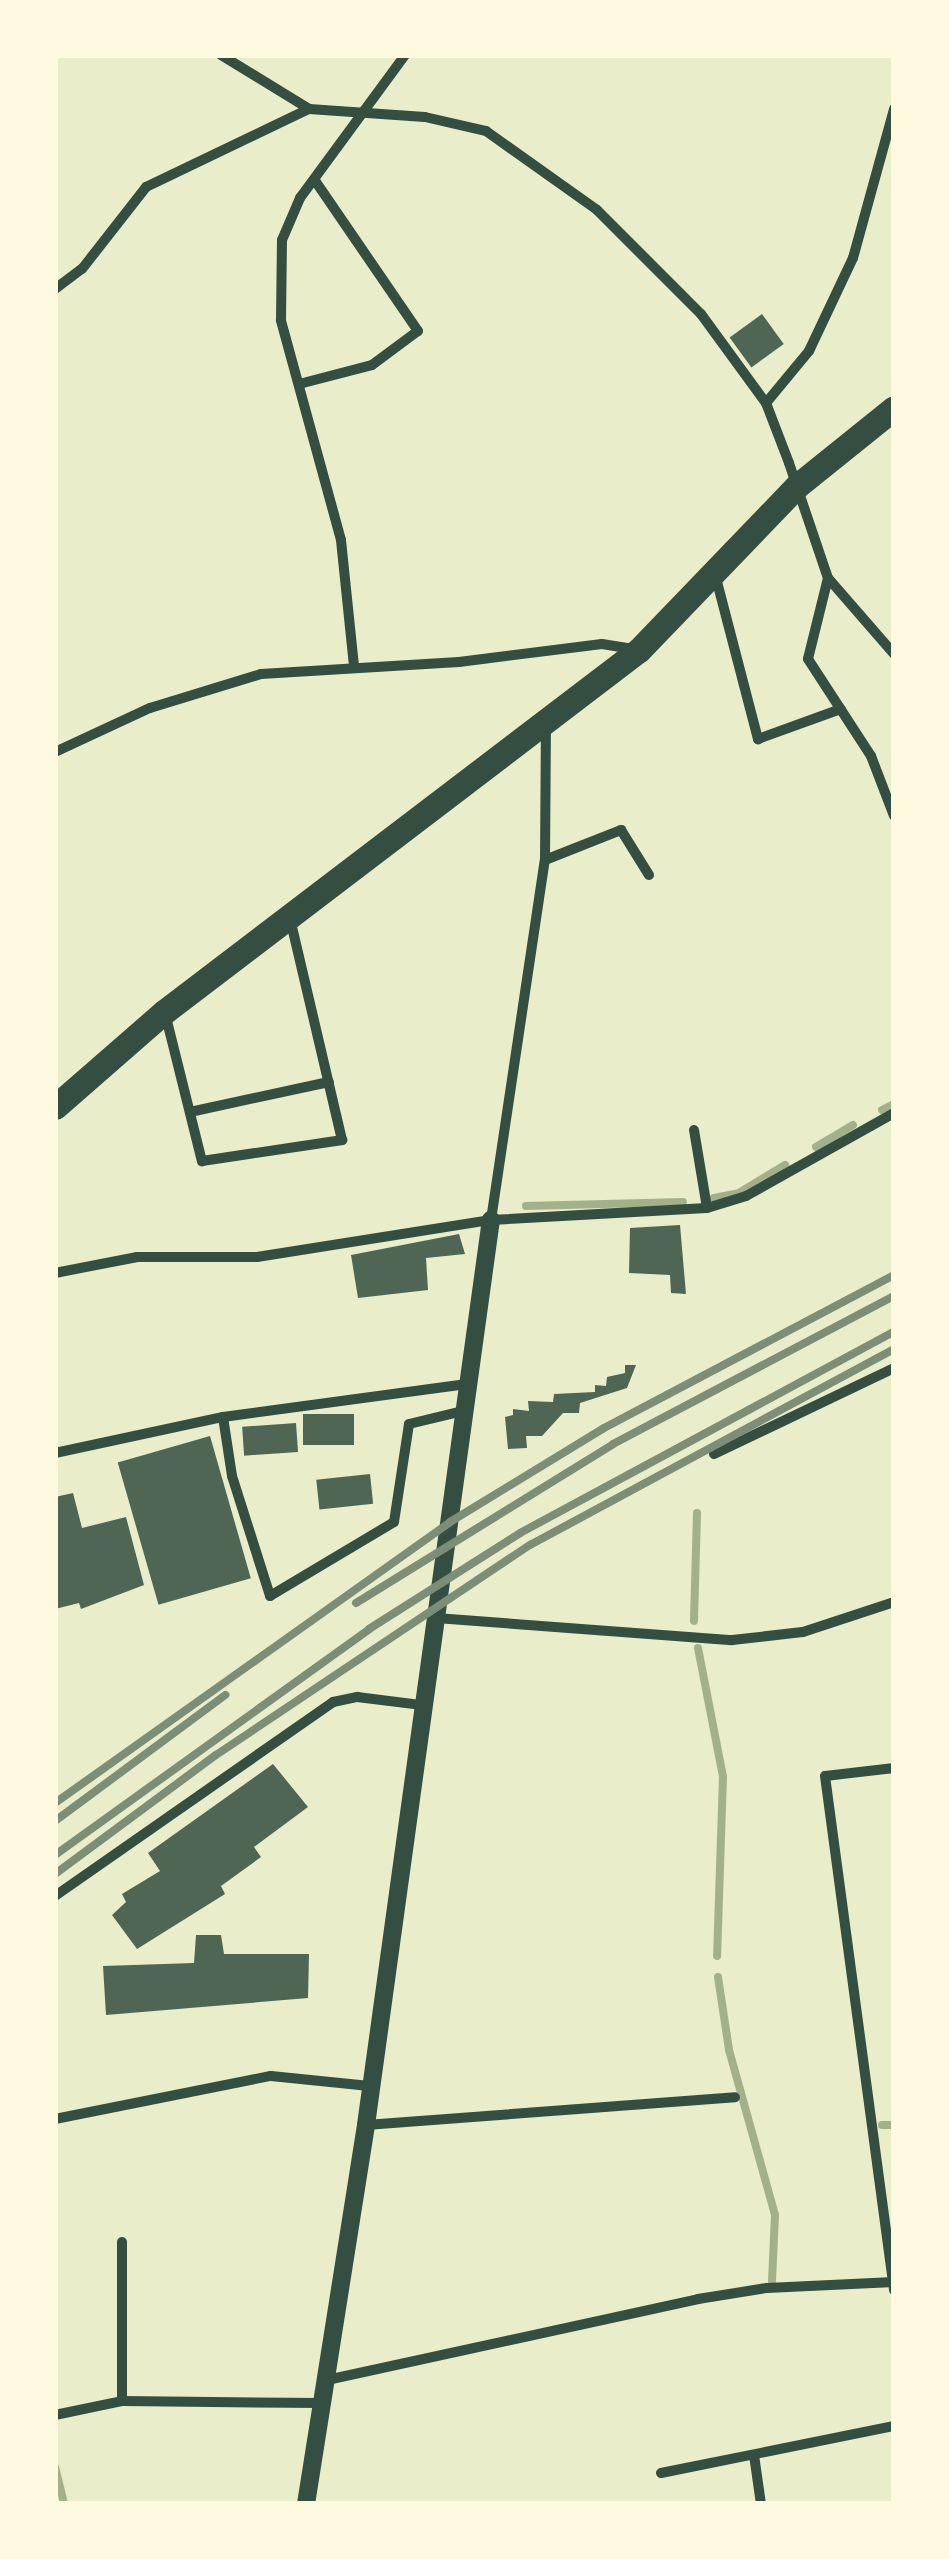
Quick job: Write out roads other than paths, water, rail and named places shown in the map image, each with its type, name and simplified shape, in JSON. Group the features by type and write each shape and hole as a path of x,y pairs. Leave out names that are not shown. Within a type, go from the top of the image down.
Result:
{"highway":[{"path":"55,1107 164,1012 546,726 639,650 797,486 894,408"}],"street":[{"path":"221,55 309,109 425,117 486,130 597,210 702,314 766,403 828,578 894,654"},
{"path":"354,666 341,540 303,383 281,320 282,240 300,198 316,182 405,55"},
{"path":"55,289 82,269 146,188 309,109"},
{"path":"766,403 809,351 853,258 891,147 894,110"},
{"path":"303,383 372,364 418,331 316,182"},
{"path":"715,573 758,739 840,710"},
{"path":"828,578 808,659 871,756 894,816"},
{"path":"55,752 87,732 261,674 458,662 602,644 639,650"},
{"path":"306,2504 366,2126 421,1705 545,860 546,726"},
{"path":"545,860 621,830 649,875"},
{"path":"164,1012 202,1161 342,1140 290,918"},
{"path":"190,1112 329,1082"},
{"path":"55,1273 137,1257 257,1257 491,1220 707,1208 746,1196 894,1113"},
{"path":"694,1130 707,1208"},
{"path":"714,1454 894,1368"},
{"path":"55,1453 223,1417 467,1384"},
{"path":"223,1417 232,1476 270,1596 394,1522 410,1424 463,1411"},
{"path":"436,1618 732,1640 802,1632 894,1602"},
{"path":"55,1896 333,1702 358,1697 421,1705"},
{"path":"326,2380 698,2299 767,2288 894,2285 825,1776 894,1768"},
{"path":"55,2119 271,2076 369,2086"},
{"path":"366,2126 735,2097"},
{"path":"122,2242 122,2401"},
{"path":"55,2415 122,2401 321,2404"},
{"path":"661,2473 894,2426"},
{"path":"754,2455 762,2504"}],"waterway":[{"path":"882,1110 894,1104"},
{"path":"816,1147 853,1125"},
{"path":"714,1198 739,1193 785,1165"},
{"path":"526,1206 683,1202"},
{"path":"694,1621 697,1513"},
{"path":"698,1648 723,1777 717,1956"},
{"path":"718,1977 729,2050 775,2215 772,2281"},
{"path":"882,2125 894,2125"},
{"path":"55,2467 64,2504"}],"railway":[{"path":"55,1803 450,1522 604,1428 894,1275"},
{"path":"356,1603 613,1444 894,1296"},
{"path":"55,1855 369,1629 520,1533 894,1332"},
{"path":"55,1874 216,1755 530,1545 894,1349"},
{"path":"55,1821 225,1695"}]}
